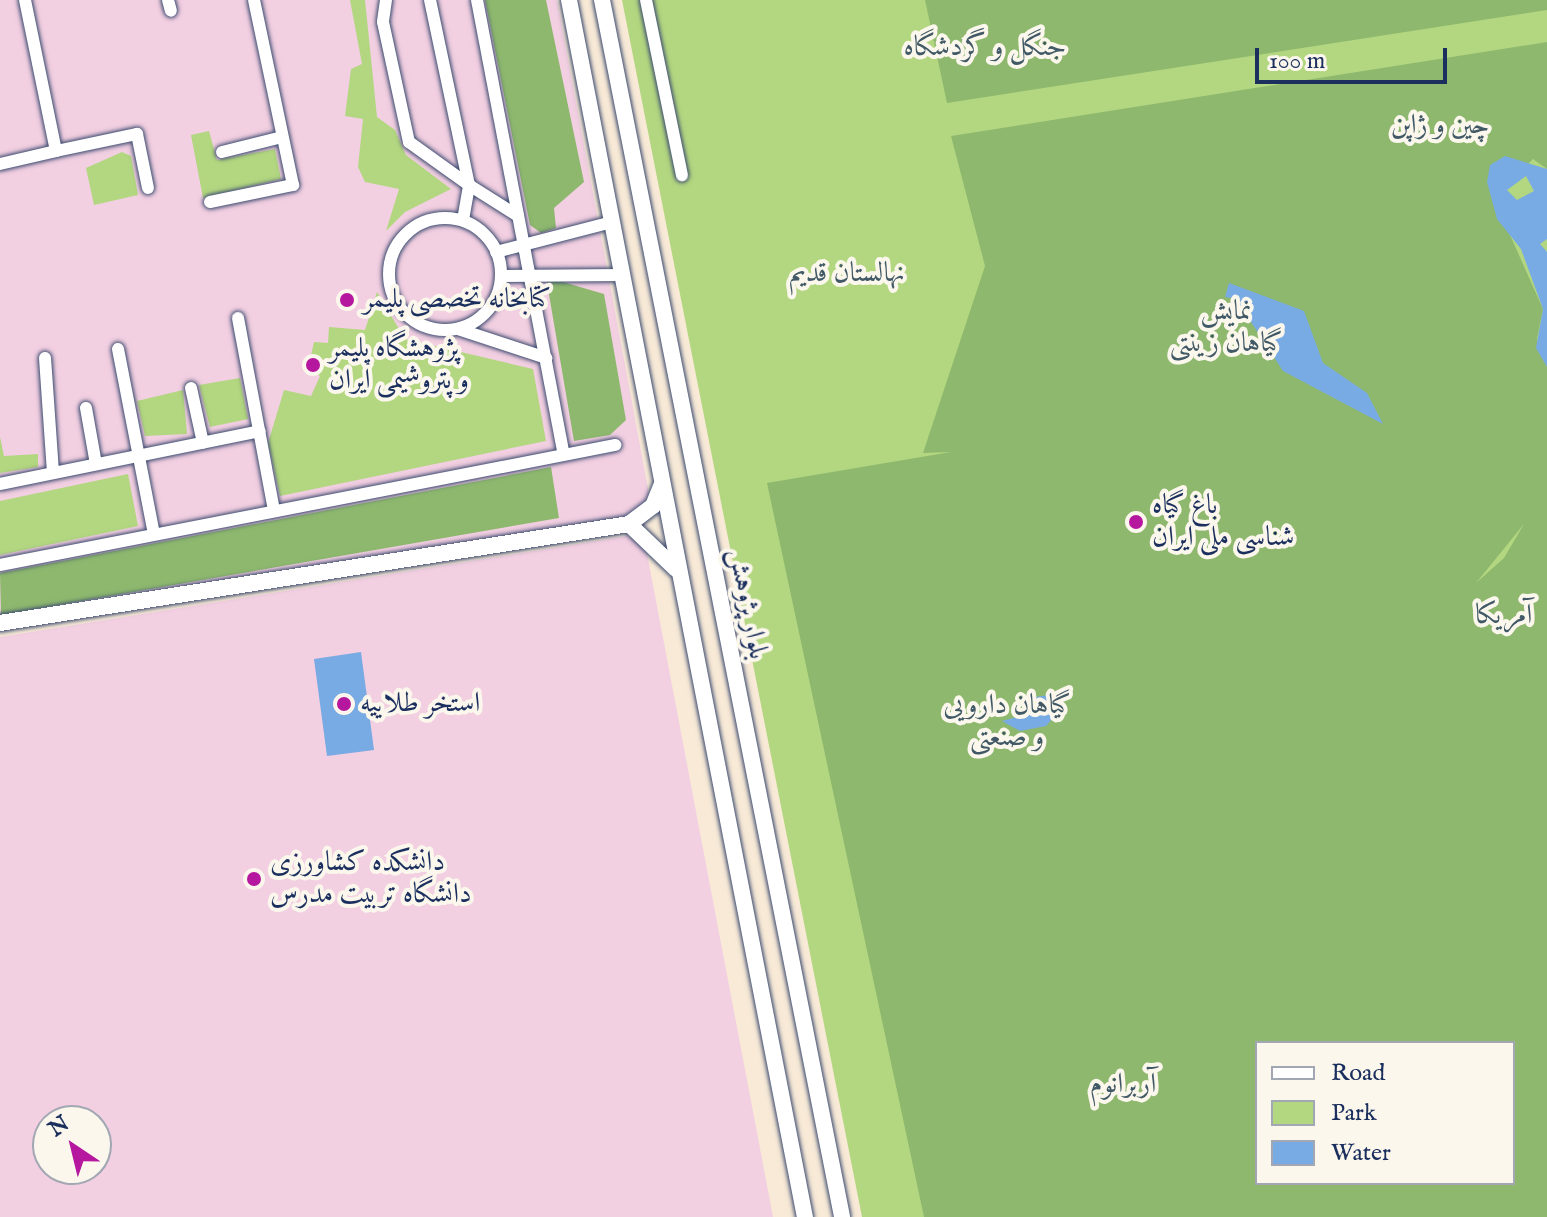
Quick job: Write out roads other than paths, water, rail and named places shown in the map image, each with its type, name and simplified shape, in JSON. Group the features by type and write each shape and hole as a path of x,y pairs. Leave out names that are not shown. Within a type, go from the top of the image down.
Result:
{"street":[{"path":"25,0 56,151"},
{"path":"210,202 293,185 254,0"},
{"path":"386,0 383,22 409,142 518,216"},
{"path":"430,0 469,185 463,220"},
{"path":"477,0 564,454"},
{"path":"569,0 805,1217"},
{"name":"بلوار پژوهش","path":"602,0 842,1217"},
{"path":"646,0 682,175"},
{"path":"0,164 137,134 148,188"},
{"path":"222,152 282,137"},
{"path":"458,329 488,310 501,276 496,252 463,220"},
{"path":"463,220 417,225 389,263 394,299 405,314 439,330 458,329 546,358"},
{"path":"496,252 612,222"},
{"path":"501,276 530,272 622,275"},
{"path":"238,318 274,511"},
{"path":"118,349 154,534"},
{"path":"45,358 53,473"},
{"path":"191,388 203,443"},
{"path":"86,408 96,464"},
{"path":"0,484 260,431"},
{"path":"0,565 615,445"},
{"path":"0,623 629,524 653,506 663,483"},
{"path":"629,524 649,536 680,575"}],"water":[{"path":"1505,156 1547,169 1547,239 1540,244 1547,252 1547,367 1536,348 1543,309 1521,249 1497,219 1487,182 1490,165","holes":["1526,176 1534,191 1517,200 1507,190"]},
{"path":"1229,283 1304,311 1323,363 1367,393 1383,424 1283,371 1236,299 1225,297"},
{"name":"استخر طلاییه","path":"361,652 374,750 327,756 314,659"},
{"path":"1049,695 1055,716 1046,726 1020,731 1002,721 1021,716 1029,698"}],"place":[{"name":"کتابخانه تخصصی پلیمر","path":"347,300"},
{"name":"پژوهشگاه پلیمر و پتروشیمی ایران","path":"313,365"},
{"name":"باغ گیاه‌ شناسی ملی ایران","path":"1136,522"},
{"name":"استخر طلاییه","path":"344,704"},
{"name":"دانشکده کشاورزی دانشگاه تربیت مدرس","path":"254,879"}],"park label":[{"name":"جنگل و گردشگاه","path":"985,48"},
{"name":"چین و ژاپن","path":"1440,126"},
{"name":"نهالستان قدیم","path":"847,274"},
{"name":"نمایش گیاهان زینتی","path":"1226,328"},
{"name":"آمریکا","path":"1504,616"},
{"name":"گیاهان دارویی و صنعتی","path":"1007,722"},
{"name":"آربرانوم","path":"1123,1085"}]}
